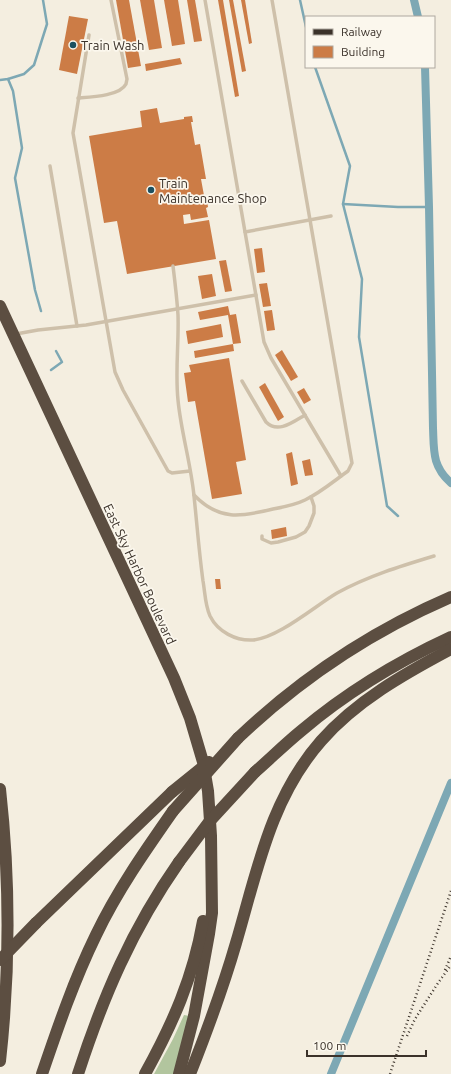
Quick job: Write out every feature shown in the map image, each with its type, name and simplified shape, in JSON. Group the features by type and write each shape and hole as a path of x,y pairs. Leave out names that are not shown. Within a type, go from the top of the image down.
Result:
{"highway":[{"path":"0,297 10,330"},
{"name":"East Sky Harbor Boulevard","path":"0,306 185,705 203,762 208,791 211,829 211,866"},
{"path":"0,960 36,923 172,792 238,738 286,696 328,665 384,630 451,597"},
{"path":"78,1074 99,1012 118,966 144,916 179,862 214,816 255,772 290,740 335,704 394,666 451,637"},
{"path":"190,1074 228,972 268,833 278,807 290,783 304,762 321,741 346,716 405,675 451,649"},
{"path":"42,1074 72,987 96,934 128,876 174,811 238,738"},
{"path":"0,789 5,852 7,929 5,995 0,1061"},
{"path":"145,1074 171,1024 190,976 202,925 211,866"},
{"path":"179,1074 194,1016 207,948 212,913 211,866"}],"lane":[{"path":"78,98 112,94 120,91 126,84 127,79 111,0"},
{"path":"205,0 262,332 267,350 341,476"},
{"path":"194,495 203,504 214,511 235,516 250,514 296,504 311,497 349,469 352,461 272,0"},
{"path":"89,35 73,133 116,374 144,428 170,472 190,471"},
{"path":"50,166 77,326"},
{"path":"245,232 331,216"},
{"path":"173,266 177,309 178,400 194,495 199,551 208,609 218,627 230,636 237,638 251,640 266,637 337,593 392,569 434,556"},
{"path":"10,330 77,326 106,322 256,295"},
{"path":"242,381 269,425 276,427 286,426 305,415"},
{"path":"262,536 262,539 271,543 286,540 305,532 314,513 314,506 311,497"}],"green space":[{"path":"184,1015 190,1016 177,1074 154,1074 173,1039"}],"building":[{"path":"116,0 129,0 141,66 128,68"},
{"path":"140,0 154,0 162,48 149,50"},
{"path":"164,0 178,0 185,44 172,46"},
{"path":"187,0 195,0 202,41 194,42"},
{"path":"218,0 223,0 239,96 235,97"},
{"path":"229,0 233,0 246,71 242,72"},
{"path":"241,0 245,0 252,43 249,44"},
{"name":"Train Wash","path":"69,16 88,19 77,74 59,70"},
{"path":"180,58 182,64 146,71 145,64"},
{"name":"Train Maintenance Shop","path":"157,108 160,123 184,119 184,117 192,116 193,122 191,122 195,145 200,144 206,179 201,179 205,201 207,201 208,207 206,208 208,217 191,220 190,214 183,215 184,224 209,220 216,259 127,274 117,221 104,223 89,136 142,127 140,111"},
{"path":"262,248 265,272 257,273 254,249"},
{"path":"226,260 232,291 225,292 219,261"},
{"path":"212,274 216,296 202,299 198,276"},
{"path":"267,283 271,306 263,307 259,284"},
{"path":"228,306 230,315 236,314 241,343 233,344 228,315 200,320 198,312"},
{"path":"272,310 275,330 267,331 264,311"},
{"path":"221,324 223,337 188,344 186,331"},
{"path":"233,344 234,351 195,358 194,351"},
{"path":"282,350 298,377 291,381 275,355"},
{"path":"229,358 246,460 236,462 242,494 212,499 195,401 188,402 184,373 191,372 189,365"},
{"path":"265,383 284,417 278,421 259,387"},
{"path":"304,388 311,400 304,404 297,392"},
{"path":"292,452 298,484 291,486 286,454"},
{"path":"310,459 313,475 305,476 302,461"},
{"path":"286,527 287,536 272,539 271,530"},
{"path":"215,579 220,579 221,589 216,589"}],"waterway":[{"path":"0,80 24,74 34,65 47,24 43,0"},
{"path":"300,0 305,22"},
{"path":"414,0 418,16"},
{"path":"315,68 350,166 343,204 362,279 359,337 387,506 398,516"},
{"path":"425,68 434,451 440,470 451,483"},
{"path":"8,79 13,91 22,148 15,178 35,290 41,311"},
{"path":"343,204 429,207"},
{"path":"51,370 62,362 56,351"},
{"path":"331,1074 451,783"}],"railway":[{"path":"390,1074 451,891"},
{"path":"445,970 451,956"},
{"path":"407,1036 415,1019 451,965"}],"place":[{"name":"Train Wash","path":"73,45"},
{"name":"Train Maintenance Shop","path":"151,190"}]}
